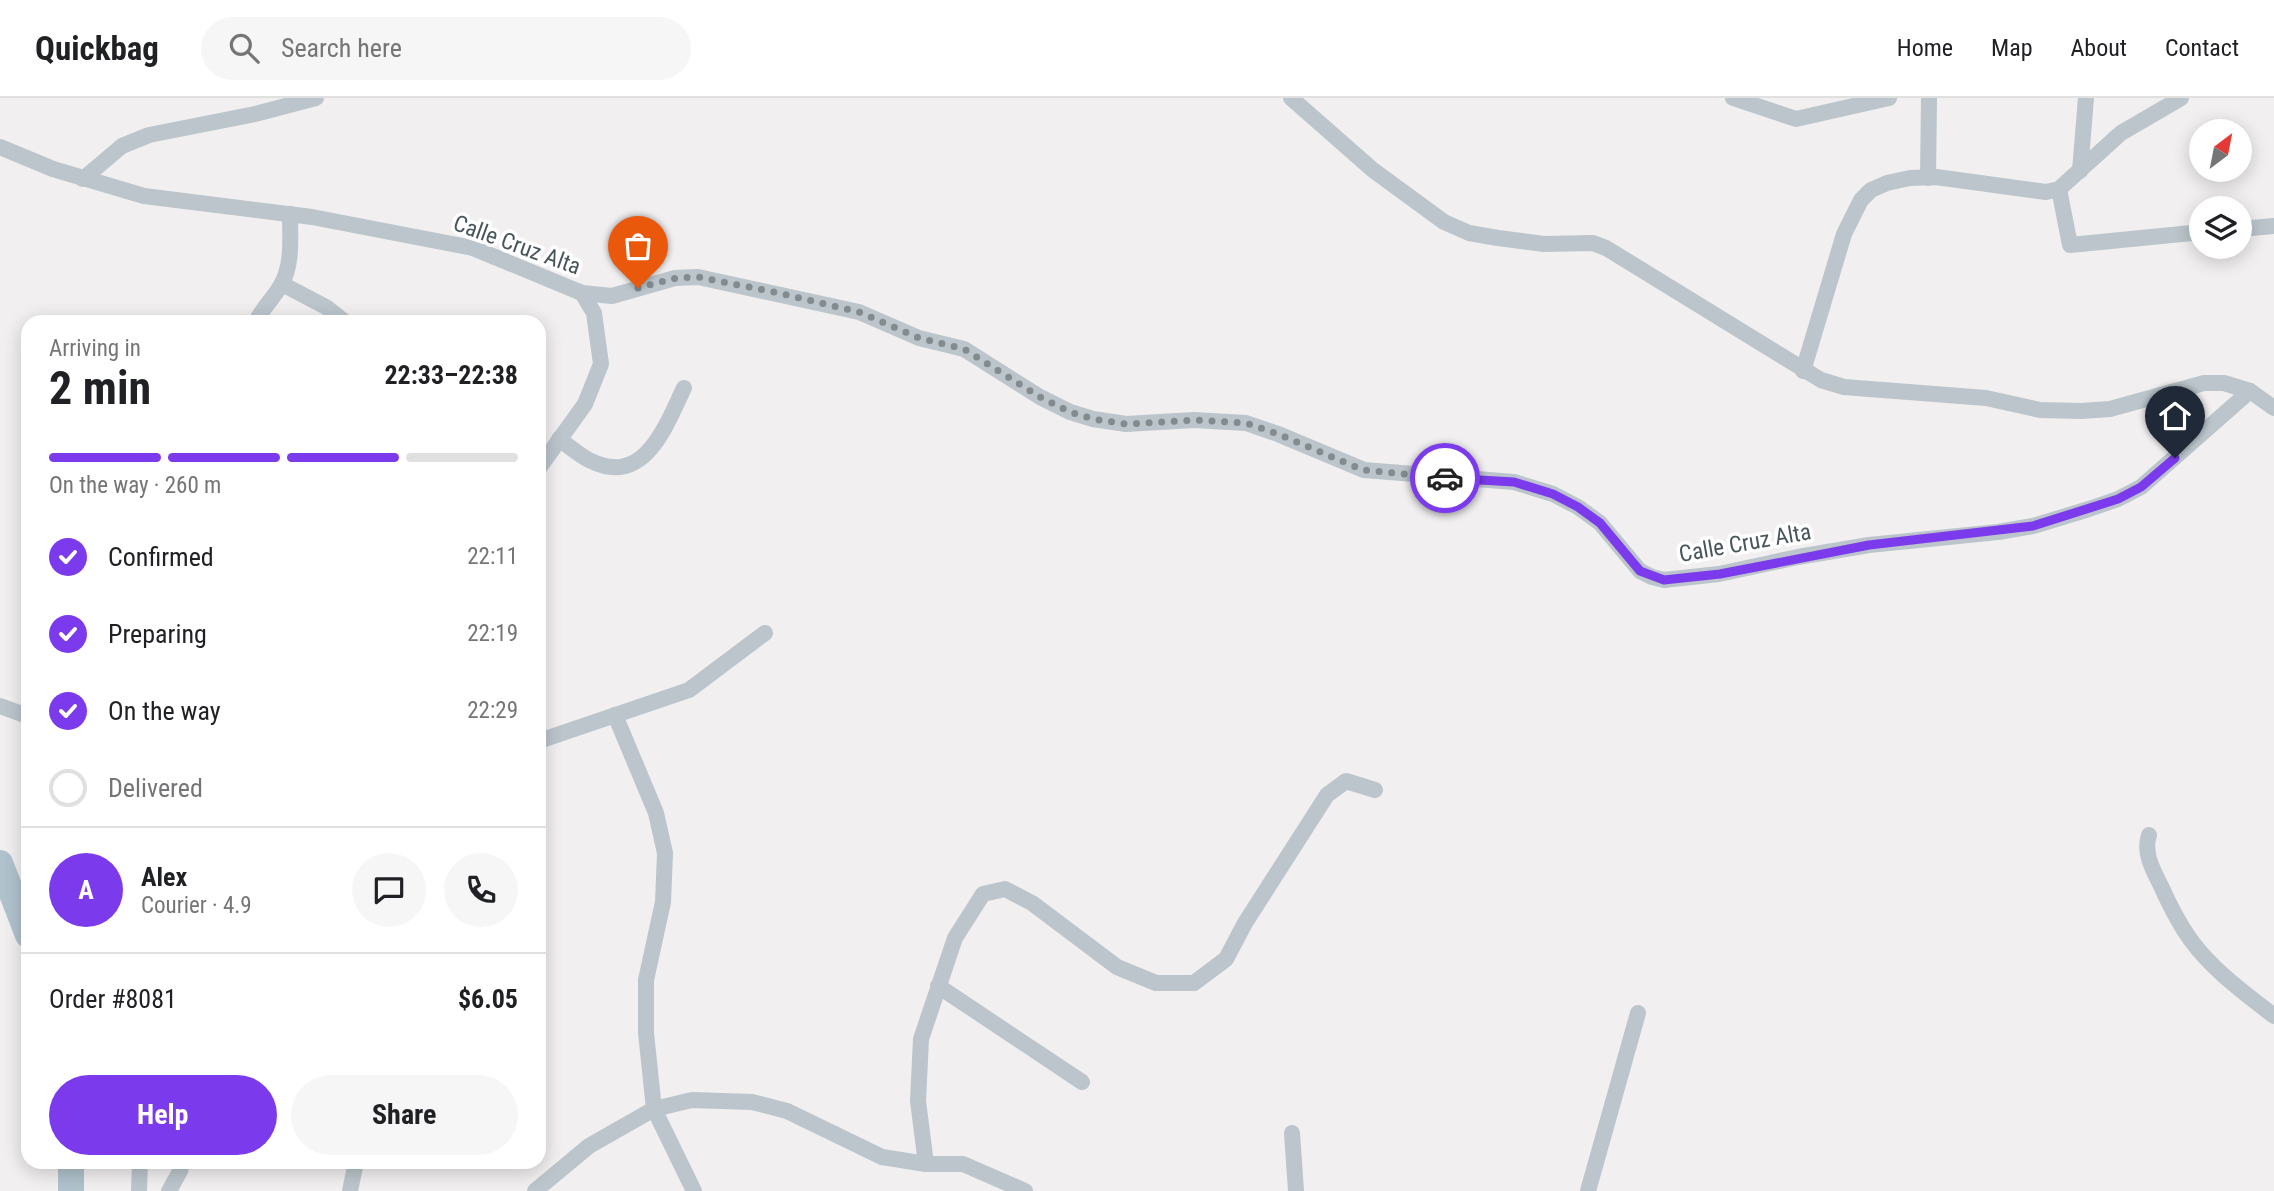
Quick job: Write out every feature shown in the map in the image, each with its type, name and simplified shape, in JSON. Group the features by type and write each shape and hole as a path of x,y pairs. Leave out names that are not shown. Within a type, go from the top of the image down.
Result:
{"main road":[{"path":"0,863 21,917"},
{"path":"71,1169 71,1191"}],"street":[{"path":"83,179 122,146 149,135 255,114 316,98"},
{"path":"1291,98 1373,170 1444,222 1469,233 1498,238 1544,244 1593,243 1606,248 1821,380 1844,387 1986,398 2040,410 2110,410 2204,383 2224,383 2250,391 2274,408"},
{"path":"1733,98 1796,119 1889,98"},
{"path":"1928,178 1929,98"},
{"path":"2080,172 2086,98"},
{"path":"1803,371 1844,234 1861,200 1871,190 1886,183 1910,178 2046,192 2059,189 2121,133 2181,98"},
{"name":"Calle Cruz Alta","path":"0,147 83,179 144,196 290,214 473,248 582,293 612,296 676,278 698,277 859,312 919,338 964,349 1040,397 1070,412 1093,419 1126,424 1194,420 1246,423 1363,470 1514,482 1553,494 1578,507 1600,523 1640,571 1664,580 1720,574 1869,545 2033,526 2089,509 2141,487 2250,391"},
{"path":"2059,189 2070,245 2189,233"},
{"path":"260,315 282,284 290,260 290,214"},
{"path":"2252,228 2274,226"},
{"path":"282,284 336,315"},
{"path":"546,458 585,404 601,365 594,313 582,293"},
{"path":"559,439 591,462 619,469 641,459 657,443 684,388"},
{"path":"546,739 689,690 765,633"},
{"path":"0,706 21,714"},
{"path":"615,715 656,813 666,853 663,902 646,980 646,1033 654,1109 694,1191"},
{"path":"926,1164 918,1101 921,1040 954,938 983,894 1005,889 1032,903 1117,967 1156,983 1194,983 1226,959 1327,795 1346,781 1375,790"},
{"path":"2149,835 2146,845 2153,870 2194,945 2222,973 2274,1016"},
{"path":"939,986 1082,1082"},
{"path":"1588,1191 1638,1013"},
{"path":"535,1191 589,1146 654,1109 692,1100 752,1102 787,1111 882,1157 926,1164 963,1164 1026,1191"},
{"path":"1292,1133 1296,1191"},
{"path":"139,1191 140,1169"},
{"path":"169,1191 180,1169"},
{"path":"350,1191 355,1169"}],"way so far":[{"path":"638,288 676,278 698,277 859,312 919,338 964,349 1040,397 1070,412 1093,419 1126,424 1194,420 1246,423 1363,470 1445,478"}],"route":[{"path":"1445,478 1514,482 1553,494 1600,523 1640,571 1664,580 1720,574 1869,545 2033,526 2118,499 2141,487 2175,458"}]}
